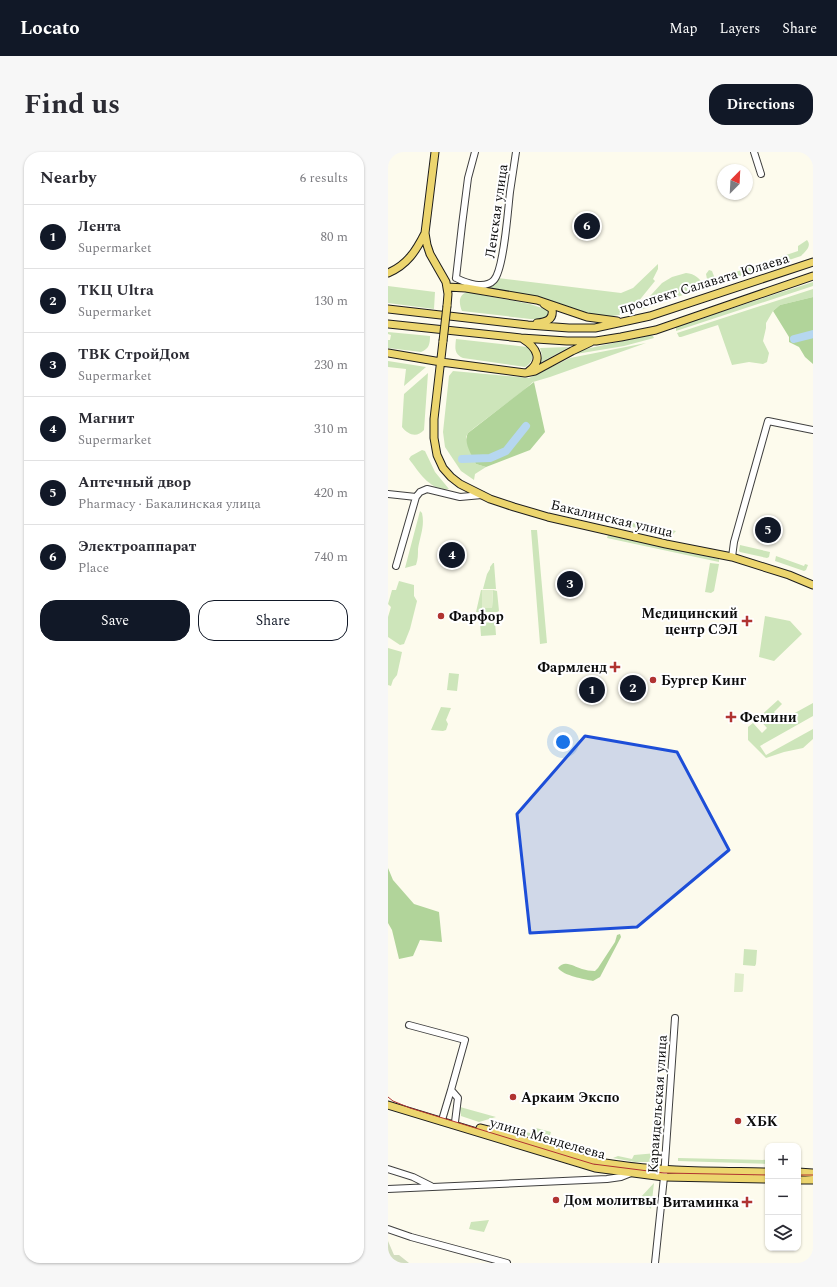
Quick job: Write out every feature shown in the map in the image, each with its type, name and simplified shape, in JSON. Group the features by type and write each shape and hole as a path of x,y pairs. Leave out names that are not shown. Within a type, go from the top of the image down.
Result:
{"main road":[{"path":"435,152 425,234 428,250 446,284 537,300 587,317 623,322"},
{"path":"388,273 400,267 410,258 425,234"},
{"name":"проспект Салавата Юлаева","path":"388,309 528,325 595,328 650,316 813,262"},
{"name":"проспект Салавата Юлаева","path":"388,324 521,338 596,341 656,330 813,276"},
{"name":"Бакалинская улица","path":"446,284 448,294 434,419 434,438 437,455 443,468 451,478 482,495 514,508 666,544 732,557 789,574 813,585"},
{"path":"528,325 550,320 552,316 552,309 537,300"},
{"path":"521,338 533,346 537,356 536,363 533,368 525,373"},
{"path":"388,353 441,362 525,373 535,371 572,351 596,341"},
{"name":"улица Менделеева","path":"388,1105 442,1120 595,1168 632,1169 664,1173 765,1179"},
{"name":"улица Менделеева","path":"442,1120 492,1130 584,1158 632,1169"},
{"name":"улица Менделеева","path":"664,1173 765,1172"},
{"path":"801,1172 813,1173"},
{"path":"801,1180 813,1180"}],"street":[{"path":"446,284 456,278 468,178 475,152"},
{"name":"Ленская улица","path":"456,278 466,283 487,285 494,281 497,276 503,254 516,152"},
{"path":"754,152 761,174"},
{"path":"732,557 736,537 768,421 813,430"},
{"path":"396,566 416,497 420,492 427,489 460,497 482,495"},
{"path":"388,494 416,497"},
{"name":"Караидельская улица","path":"655,1263 664,1173 675,1018"},
{"path":"409,1025 465,1040 442,1120"},
{"path":"451,1090 458,1098 455,1122"},
{"path":"388,1169 413,1177 432,1187"},
{"path":"388,1189 608,1179 621,1177 632,1169"},
{"path":"388,1229 418,1239 507,1263"}],"highlighted area":[{"path":"585,736 677,752 729,850 637,927 530,933 517,814"}],"green space":[{"path":"807,240 809,246 801,256 720,283 707,279 706,274 709,270 712,271 715,279 798,251 798,246"},
{"path":"658,264 658,269 653,279 655,281 629,313 602,318 588,316 537,298 479,286 498,278 621,293 633,288"},
{"path":"686,273 695,275 701,281 704,286 703,288 640,310 639,309 662,283 672,277"},
{"path":"813,282 813,286 676,331 676,327 678,326"},
{"path":"388,286 435,292 434,309 388,303"},
{"path":"813,289 813,297 780,305 773,311 766,323 763,341 769,353 767,362 763,364 749,362 732,365 718,325 681,337 679,337 677,333"},
{"path":"467,292 530,304 548,310 550,313 548,318 539,320 462,311 460,300 462,295"},
{"path":"813,297 813,364 805,357 799,347 789,342 789,337 773,311 780,305"},
{"path":"388,332 430,336 429,344 426,349 421,352 388,348 388,340 390,340 391,335 388,334"},
{"path":"651,335 654,338 624,346 570,355 581,350"},
{"path":"456,339 527,347 530,349 532,354 532,360 525,367 463,358 458,355 455,348"},
{"path":"646,343 533,382 474,428 466,437 476,464 486,467 475,474 474,480 461,471 445,447 443,432 449,376 453,371 529,378 570,358"},
{"path":"569,347 540,363 542,355 540,348"},
{"path":"388,361 426,367 404,386 406,369 388,367"},
{"path":"428,373 424,430 416,435 410,434 402,427 404,394"},
{"path":"534,382 545,432 530,450 486,467 476,464 467,445 468,433"},
{"path":"422,450 425,451 435,472 449,489 442,489 431,484 421,475 409,459 411,456"},
{"path":"420,511 422,513 423,522 417,563 416,565 405,568"},
{"path":"595,514 676,531 672,535 599,520 596,518"},
{"path":"531,530 537,530 547,643 540,644"},
{"path":"608,535 719,559 719,562 607,538"},
{"path":"740,545 770,552 769,557 767,558 740,552"},
{"path":"776,556 804,566 805,564 808,565 804,571 775,561"},
{"path":"493,563 496,589 483,589 487,574"},
{"path":"710,563 719,564 714,591 711,593 705,592"},
{"path":"399,581 414,585 414,596 417,601 410,629 404,644 400,645 388,637 388,617 391,607 388,604 392,590 396,590"},
{"path":"481,590 482,608 492,608 493,590 497,591 499,611 476,612"},
{"path":"482,590 493,590 492,608 482,608"},
{"path":"765,616 790,621 802,634 774,661 759,657"},
{"path":"495,622 496,635 481,636 480,623"},
{"path":"388,648 402,652 397,675 391,686 388,685"},
{"path":"449,673 459,674 457,691 447,690"},
{"path":"778,700 782,704 774,712 782,720 813,703 813,716 760,746 766,755 813,729 813,739 803,748 766,758 748,740 748,727 753,723 762,733 767,728 758,718"},
{"path":"441,707 451,708 446,720 448,724 446,730 431,730"},
{"path":"388,868 393,880 414,904 439,912 442,942 420,940 413,956 399,959 392,930 388,923"},
{"path":"620,934 621,937 600,977 593,981 569,975 558,968 564,964 570,964 582,969 595,971 615,942 617,935"},
{"path":"744,949 757,950 755,966 743,965"},
{"path":"735,973 744,974 742,992 734,992"},
{"path":"460,1107 496,1117 479,1122 461,1116"},
{"path":"496,1126 502,1126 534,1134 536,1128 551,1132 548,1142"},
{"path":"657,1153 655,1162 635,1162 613,1158 618,1156 632,1159 634,1155"},
{"path":"678,1158 765,1160 765,1164 678,1161"},
{"path":"654,1183 651,1209 640,1198"},
{"path":"489,1220 484,1232 469,1229 471,1222"},
{"path":"388,1241 394,1255 399,1255 409,1263 388,1263"}],"waterway":[{"path":"794,339 813,334"},
{"path":"462,459 490,458 506,451 526,426"}],"tram line":[{"path":"388,1097 393,1101 410,1108 593,1164 664,1173 765,1175"},
{"path":"801,1175 813,1175"}],"place":[{"name":"Электроаппарат","path":"587,226"},
{"name":"Аптечный двор","path":"768,530"},
{"name":"Магнит","path":"452,555"},
{"name":"ТВК СтройДом","path":"570,584"},
{"name":"Фарфор","path":"441,616"},
{"name":"Медицинский центр СЭЛ","path":"747,621"},
{"name":"Фармленд","path":"615,667"},
{"name":"Бургер Кинг","path":"653,680"},
{"name":"ТКЦ Ultra","path":"633,688"},
{"name":"Лента","path":"592,690"},
{"name":"Фемини","path":"731,717"},
{"name":"Аркаим Экспо","path":"513,1097"},
{"name":"ХБК","path":"738,1121"},
{"name":"Дом молитвы","path":"556,1200"},
{"name":"Витаминка","path":"747,1202"}]}
